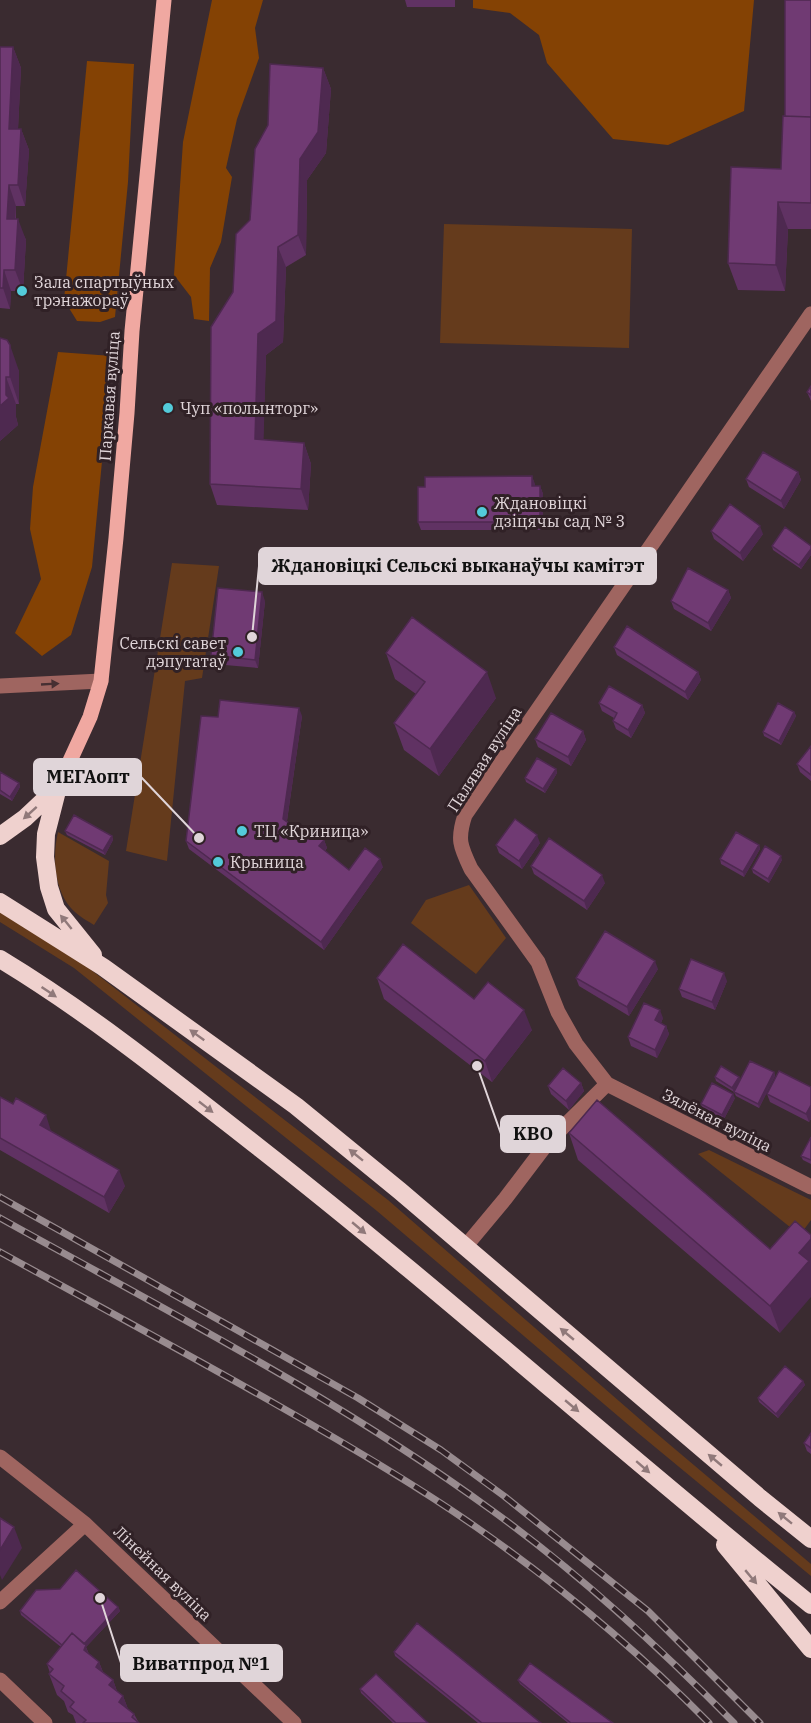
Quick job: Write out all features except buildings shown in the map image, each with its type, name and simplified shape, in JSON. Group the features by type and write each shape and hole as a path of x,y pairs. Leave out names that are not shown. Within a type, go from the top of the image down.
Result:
{"highway":[{"path":"0,836 25,818 58,786"},
{"path":"58,786 46,834 45,857 50,887 56,909 103,967"},
{"path":"0,902 103,967 296,1106 400,1191 811,1539"},
{"path":"0,959 130,1048 307,1185 464,1314 701,1516 811,1605"},
{"path":"701,1516 811,1649"}],"main road":[{"name":"Паркавая вуліца","path":"58,786 90,717 101,681 164,0"}],"street":[{"name":"Палявая вуліца","path":"608,1084 576,1044 562,1020 538,962 471,869 463,852 459,833 465,815 811,314"},
{"path":"0,686 101,681"},
{"path":"465,1247 530,1168 549,1141 608,1084"},
{"name":"Зялёная вуліца","path":"608,1084 811,1187"},
{"name":"Лінейная вуліца","path":"0,1457 85,1524 294,1723"},
{"path":"0,1602 85,1524"},
{"path":"0,1680 45,1723"}],"shaded area":[{"path":"212,0 263,0 255,28 259,58 237,119 226,168 232,177 221,242 210,268 209,321 194,319 191,297 174,275 183,142"},
{"path":"473,0 754,0 744,111 668,145 613,139 547,63 539,35 510,13 473,8"},
{"path":"87,61 134,64 128,182 115,317 100,322 77,321 64,300"},
{"path":"444,224 632,229 629,348 440,343"},
{"path":"58,352 112,356 92,567 71,635 42,656 15,633 41,579 30,529 33,487"},
{"path":"172,563 219,566 202,678 185,681 167,861 126,851"},
{"path":"58,832 109,861 106,895 108,903 94,925 75,912 68,904 59,885 55,864"},
{"path":"469,885 506,938 476,974 411,923 426,900"},
{"path":"0,909 68,952 388,1200 650,1428 811,1564 811,1576 638,1433 377,1211 74,968 0,922"},
{"path":"709,1150 811,1200 811,1220 800,1235 698,1154"}],"railway":[{"path":"0,1197 358,1398 441,1450 504,1496 648,1611 760,1723"},
{"path":"0,1218 249,1356 372,1429 431,1468 523,1533 586,1584 647,1638 734,1723"},
{"path":"0,1252 304,1420 379,1464 452,1511 507,1549 597,1620 709,1723"}],"place":[{"name":"Зала спартыўных трэнажораў","path":"22,291"},
{"name":"Чуп «полынторг»","path":"168,408"},
{"name":"Ждановіцкі дзіцячы сад № 3","path":"482,512"},
{"name":"Ждановіцкі Сельскі выканаўчы камітэт","path":"252,637"},
{"name":"Сельскі савет дэпутатаў","path":"238,652"},
{"name":"ТЦ «Криница»","path":"242,831"},
{"name":"МЕГАопт","path":"199,838"},
{"name":"Крыница","path":"218,862"},
{"name":"KBО","path":"477,1066"},
{"name":"Виватпрод №1","path":"100,1598"}]}
